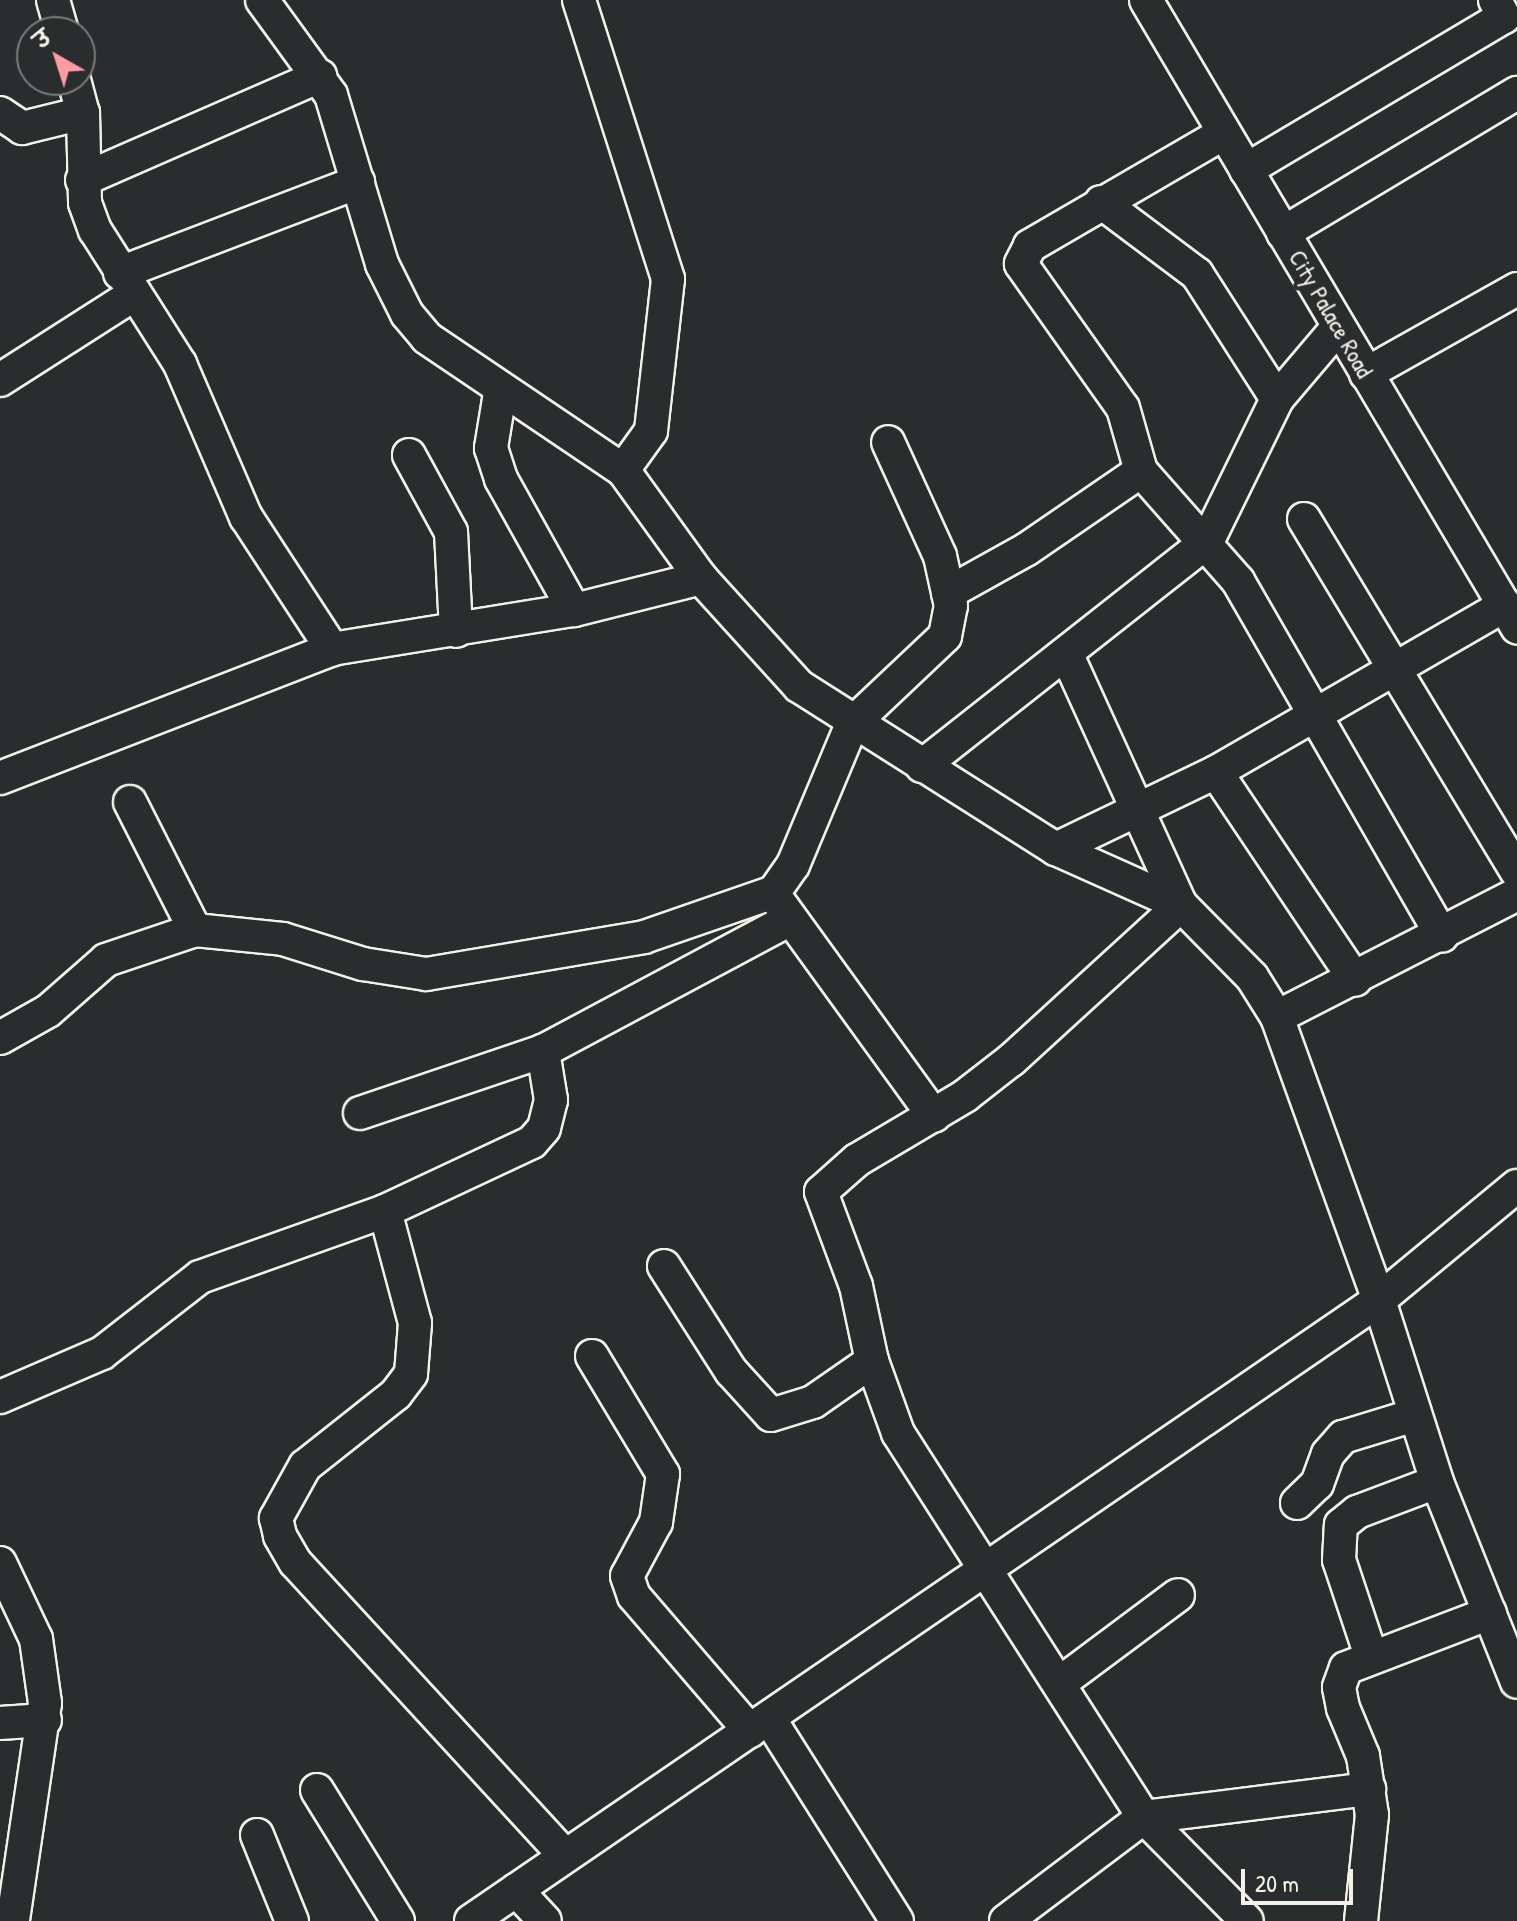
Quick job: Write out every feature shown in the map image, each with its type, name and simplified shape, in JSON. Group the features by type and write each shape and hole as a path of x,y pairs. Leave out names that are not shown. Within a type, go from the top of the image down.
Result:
{"street":[{"path":"262,0 320,76 358,182 382,264 407,314 427,338 500,393 623,470 701,578 799,686 852,724 1056,849 1181,905 1225,944 1277,1017 1379,1300 1437,1482 1517,1682"},
{"path":"579,0 668,279 651,431 623,470"},
{"path":"1246,170 1504,17 1495,0"},
{"name":"City Palace Road","path":"1158,4 1224,133 1511,616"},
{"path":"82,180 320,76"},
{"path":"1283,233 1517,93"},
{"path":"78,96 83,113 82,180 95,230 126,284 180,364 246,517 332,649"},
{"path":"0,113 22,128 83,113"},
{"path":"1224,133 1030,246 1021,264 1123,408 1141,471 1207,542 1238,581 1312,715 1442,936"},
{"path":"0,380 126,284 358,182"},
{"path":"1101,202 1197,274 1277,399"},
{"path":"1366,374 1517,289"},
{"path":"922,766 1207,542 1277,399 1338,327"},
{"path":"500,393 491,448 501,479 574,610"},
{"path":"360,1113 543,1051 781,906 793,865 852,724 945,636 948,593 940,556 888,442"},
{"path":"409,455 451,532 456,631"},
{"path":"948,593 1027,549 1141,471"},
{"path":"1304,519 1517,872"},
{"path":"0,778 332,649 574,610 701,578"},
{"path":"1056,849 1216,772 1396,668 1511,616"},
{"path":"1066,653 1140,807 1181,905"},
{"path":"1216,772 1355,980"},
{"path":"130,802 195,930"},
{"path":"1277,1017 1442,936 1517,894"},
{"path":"1181,905 1011,1060 934,1116 857,1160 821,1192 824,1215 856,1286 872,1361 898,1433 985,1574 1060,1683 1144,1817 1247,1921"},
{"path":"0,1038 48,1011 106,960 195,930 283,939 363,964 426,974 644,937 781,906"},
{"path":"781,906 934,1116"},
{"path":"0,1397 102,1353 200,1277 385,1211 532,1142 544,1128 551,1100 543,1051"},
{"path":"471,1921 564,1855 985,1574 1379,1300 1516,1192"},
{"path":"385,1211 415,1323 411,1374 396,1394 305,1466 276,1518 280,1536 295,1562 564,1855"},
{"path":"664,1266 731,1371 771,1415 813,1402 872,1361"},
{"path":"592,1356 663,1474 656,1522 627,1576 634,1596 759,1725 897,1921"},
{"path":"1297,1503 1317,1484 1328,1454 1343,1437 1415,1415"},
{"path":"1371,1656 1339,1560 1341,1525 1357,1512 1437,1482"},
{"path":"0,1563 36,1639 45,1720 13,1921"},
{"path":"1060,1683 1178,1595"},
{"path":"1361,1921 1373,1849 1369,1789 1339,1687 1346,1668 1490,1613"},
{"path":"0,1723 45,1720"},
{"path":"1006,1921 1144,1817 1369,1789"},
{"path":"317,1790 398,1921"},
{"path":"257,1835 292,1921"},
{"path":"516,1890 545,1921"}]}
